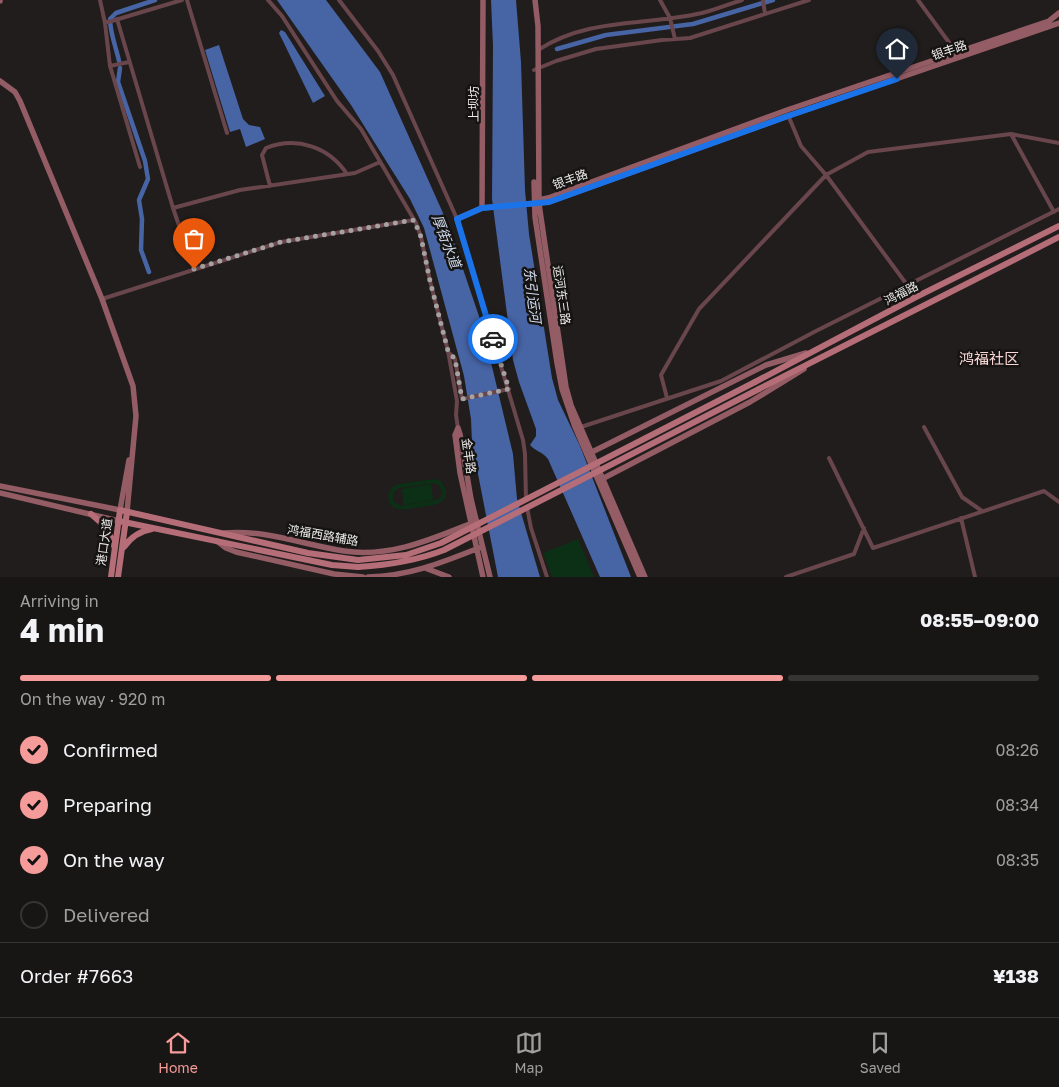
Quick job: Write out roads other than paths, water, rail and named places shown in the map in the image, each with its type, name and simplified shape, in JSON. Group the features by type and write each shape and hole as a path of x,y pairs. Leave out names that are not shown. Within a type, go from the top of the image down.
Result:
{"main road":[{"name":"鸿福路","path":"358,563 406,554 441,543 1059,226"},
{"name":"鸿福路","path":"358,563 387,566 426,557 458,544 1059,237"},
{"path":"124,511 358,563"},
{"name":"港口大道","path":"118,577 119,521 124,511"},
{"name":"港口大道","path":"111,577 126,522 124,511"},
{"path":"91,514 107,528 118,549 137,534 146,530 157,529"},
{"path":"119,521 332,565 358,563"}],"street":[{"path":"100,0 110,66 140,166"},
{"path":"105,23 182,0"},
{"path":"187,0 227,133"},
{"path":"268,0 282,16 337,101 361,128 414,220 421,237 448,351 457,401 458,428"},
{"path":"340,0 394,76 457,219 509,389 524,447 525,495 528,517 548,577"},
{"name":"上坝坊","path":"482,208 483,0"},
{"name":"运河东三路","path":"534,0 538,26 536,69"},
{"name":"运河东三路","path":"534,0 537,203 562,389 575,427 589,453 640,577"},
{"path":"660,0 670,18 674,37"},
{"path":"538,50 558,38 580,30 604,25 703,13 742,0"},
{"path":"763,0 765,12"},
{"path":"536,69 596,49 674,37 690,38 765,12 809,0"},
{"path":"918,0 956,52"},
{"name":"银丰路","path":"457,219 482,208 537,203 956,52 1048,21 1059,13"},
{"path":"117,20 173,208 194,269"},
{"name":"银丰路","path":"788,113 1059,23"},
{"path":"110,66 129,62"},
{"path":"0,81 15,92 20,101 102,299 133,386 136,416 124,511 0,486"},
{"path":"788,113 801,146 826,174 916,298"},
{"path":"581,427 721,381 1057,210 1011,134"},
{"path":"667,398 661,375 699,309 826,174 868,152 1011,134 1059,143"},
{"path":"270,186 262,156 266,148 275,144 315,147 330,155 347,174"},
{"path":"173,208 240,190 347,174 369,168 380,162"},
{"name":"运河东三路","path":"537,203 565,379 571,405 581,427 589,453"},
{"path":"102,299 281,242 414,220"},
{"path":"448,351 455,359 462,399 509,389"},
{"path":"589,453 766,365 811,352"},
{"path":"600,479 764,394 816,360"},
{"path":"924,427 962,497 982,511"},
{"name":"金丰路","path":"458,428 474,522 480,548 490,577"},
{"path":"829,458 874,548 1044,491 1059,502"},
{"name":"运河东三路","path":"600,479 646,577"},
{"path":"0,494 119,521"},
{"path":"961,518 975,577"},
{"name":"鸿福西路辅路","path":"221,533 246,531 345,551 364,552 409,547 474,522"},
{"path":"786,577 854,554 864,528"},
{"path":"217,541 226,548 236,552 334,574 363,577"},
{"path":"368,577 389,576 424,568 480,548"},
{"name":"金丰路","path":"480,548 483,577"},
{"path":"424,568 449,577"}],"water":[{"name":"厚街水道","path":"277,0 326,0 380,72 447,222 482,325 513,454 517,499 540,577 498,577 472,443 471,419 464,376 424,228 410,199 351,105"},
{"name":"东引运河","path":"491,0 516,0 521,62 525,190 529,234 552,378 558,400 580,446 631,577 600,577 548,459 530,445 536,436 536,429 513,360 492,199 493,46"},
{"path":"281,30 285,32 325,96 313,103 279,33"},
{"path":"219,45 243,119 249,125 260,127 265,139 246,147 240,129 230,132 205,50"}],"waterway":[{"path":"119,61 110,19 116,13 155,0"},
{"path":"557,49 606,35 693,24 773,0"},
{"path":"120,68 118,82 145,161 148,179 139,200 142,219 141,250 149,272"}],"district":[{"name":"鸿福社区","path":"989,358"}]}
